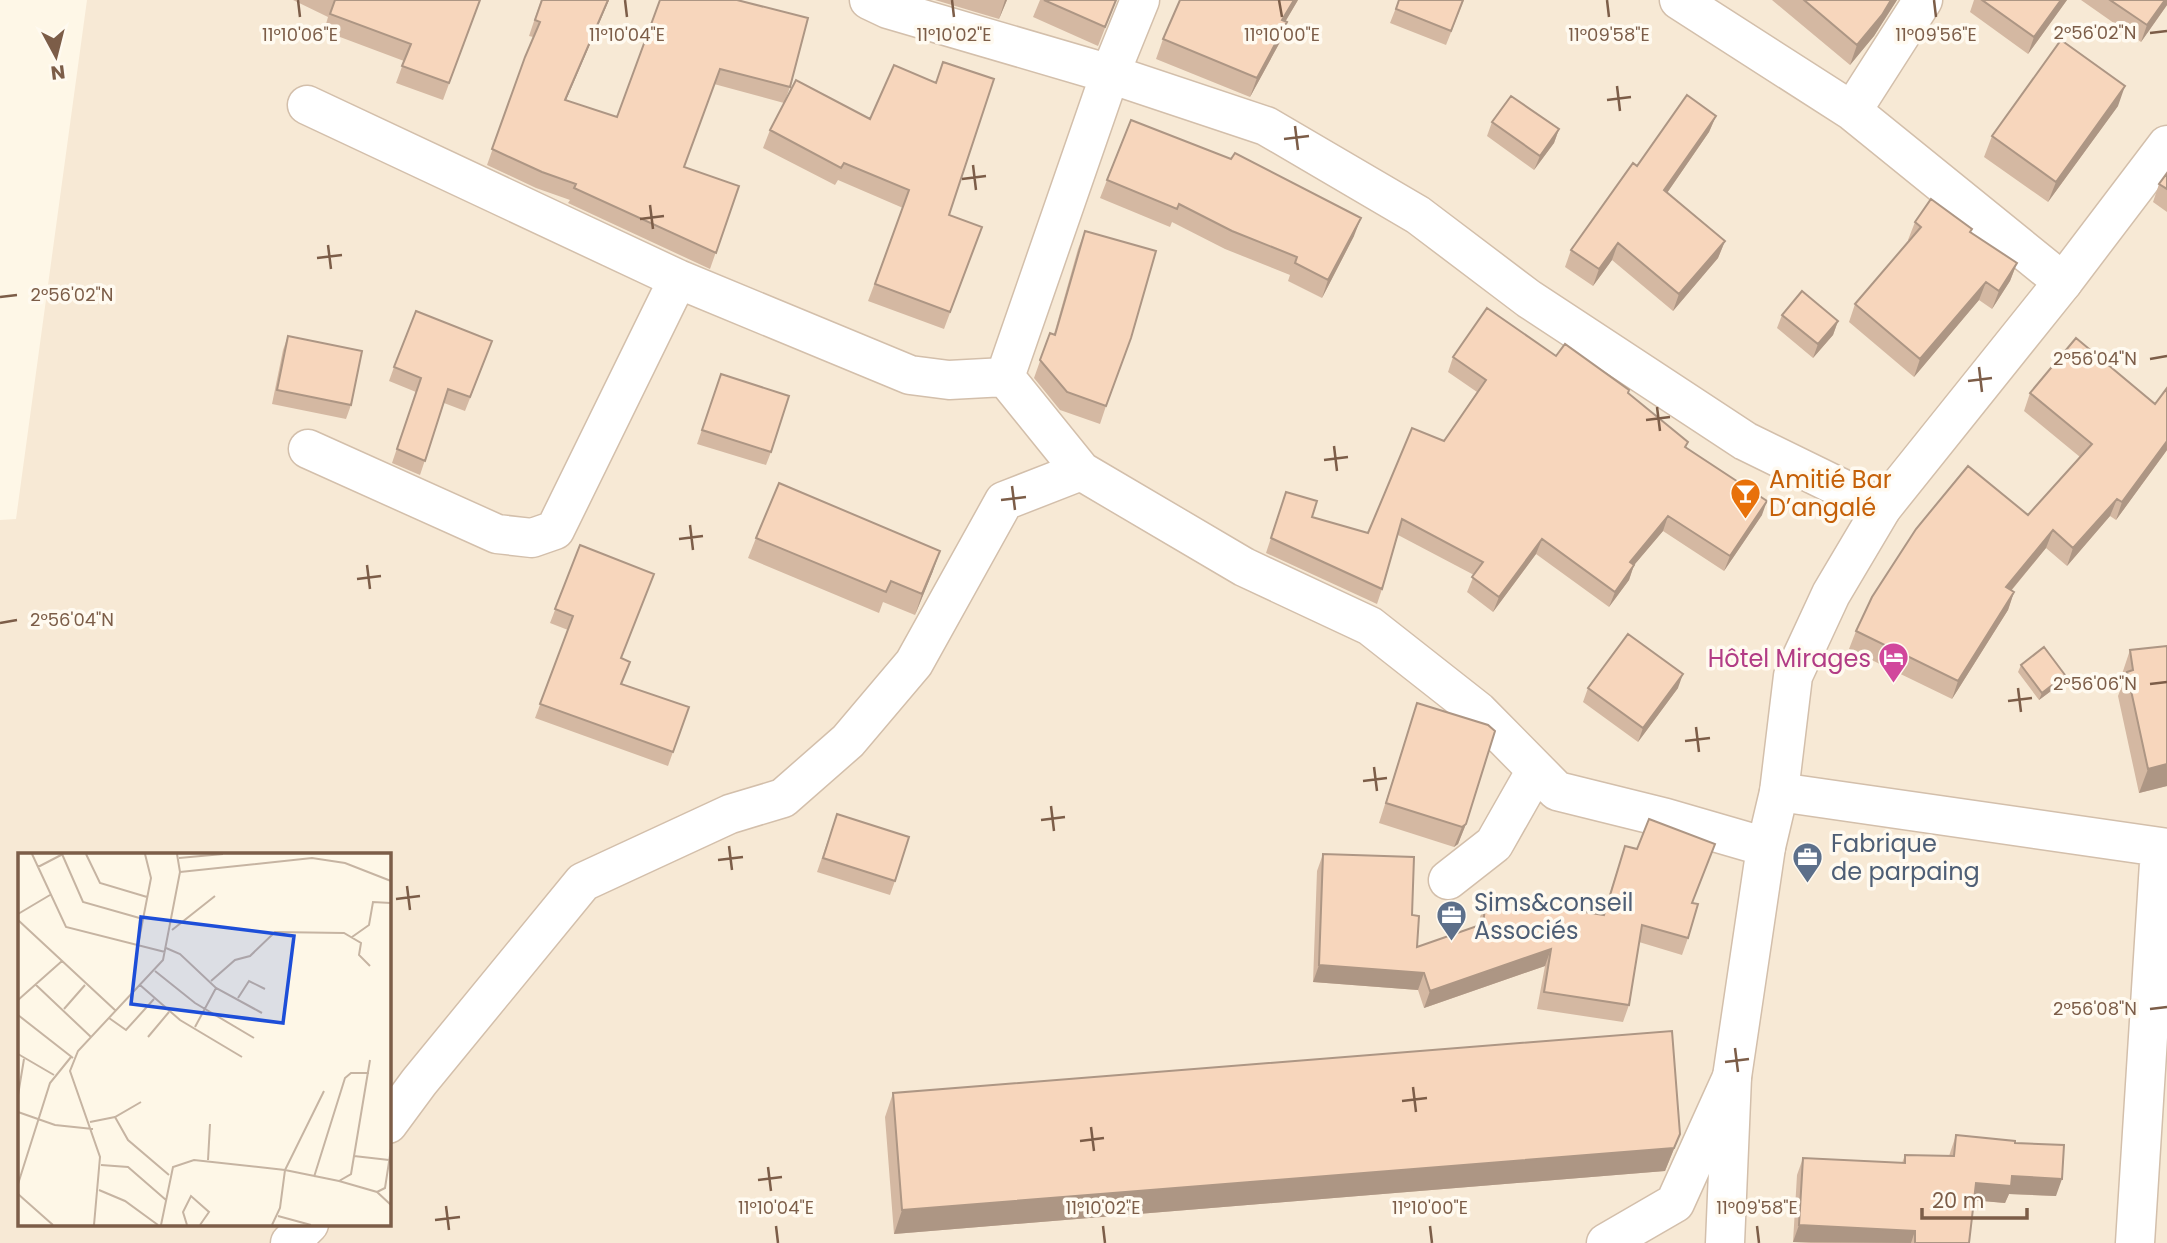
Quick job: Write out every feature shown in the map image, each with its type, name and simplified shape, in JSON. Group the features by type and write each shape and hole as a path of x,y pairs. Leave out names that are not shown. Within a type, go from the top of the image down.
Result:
{"street":[{"path":"869,0 888,9 1110,74 1266,126 1418,215 1529,299 1745,441 1882,508"},
{"path":"1005,377 1110,74 1140,0"},
{"path":"1679,0 1852,111 2063,282"},
{"path":"1852,111 1923,0"},
{"path":"307,105 678,279 909,375 949,380 1005,377"},
{"path":"1725,1243 1732,1077 1766,847 1779,792 1793,676 1831,594 1882,508 2063,282 2167,145"},
{"path":"308,449 497,534 531,538 555,530 678,279"},
{"path":"1005,377 1082,471 1244,567 1370,626 1478,711 1557,791 1666,818 1766,847"},
{"path":"390,1121 583,882 730,814 783,798 848,741 914,663 1004,501 1082,471"},
{"path":"1448,880 1494,844 1536,771"},
{"path":"1779,792 2163,847 2146,1230"},
{"path":"1606,1243 1675,1203 1732,1077"},
{"path":"289,1243 307,1226"}],"shaded area":[{"path":"87,0 2167,0 2167,1243 0,1243 0,520 16,519"}],"building":[{"path":"335,0 480,0 449,83 402,66 411,44 330,14"},
{"path":"542,0 608,0 565,100 617,117 660,0 737,0 808,18 790,87 720,69 684,167 739,186 716,253 574,188 576,184 492,149 540,22 535,20"},
{"path":"1044,0 1116,0 1105,27"},
{"path":"1180,0 1294,0 1282,20 1287,22 1257,78 1163,39"},
{"path":"1399,0 1463,0 1451,31 1396,9"},
{"path":"1804,0 1891,0 1857,45"},
{"path":"1982,0 2061,0 2034,37"},
{"path":"2110,0 2165,0 2147,25"},
{"path":"2061,40 2125,86 2056,182 1992,136"},
{"path":"943,62 994,79 949,215 982,227 950,312 875,284 909,190 844,163 841,168 770,130 796,80 870,119 894,65 936,83"},
{"path":"1687,95 1716,116 1664,190 1725,241 1679,294 1618,243 1599,269 1571,250 1633,163 1637,166"},
{"path":"1511,96 1559,129 1540,156 1492,122"},
{"path":"1131,120 1231,159 1235,153 1361,218 1328,280 1295,263 1297,257 1232,231 1179,204 1177,209 1107,180"},
{"path":"2167,173 2167,189 2159,184"},
{"path":"1931,199 1972,229 1970,232 2017,263 1999,291 1986,282 1920,359 1855,304 1921,227 1915,222"},
{"path":"1085,231 1156,251 1131,338 1106,406 1067,392 1040,360 1050,333 1055,335"},
{"path":"1802,291 1838,321 1818,344 1782,315"},
{"path":"1487,308 1556,356 1565,344 1629,390 1628,393 1688,442 1685,447 1767,501 1730,556 1668,516 1630,562 1634,565 1615,592 1542,539 1499,597 1472,577 1483,562 1402,519 1382,589 1271,538 1286,492 1317,501 1312,517 1368,533 1412,428 1444,441 1486,380 1453,357"},
{"path":"416,311 492,341 470,397 448,389 425,461 397,449 421,378 394,367"},
{"path":"288,336 362,351 351,405 277,390"},
{"path":"2076,338 2155,404 2167,388 2167,441 2122,502 2117,499 2073,548 2053,530 2006,587 2014,592 1958,681 1856,631 1872,597 1916,529 1968,466 2028,515 2092,444 2030,393"},
{"path":"721,374 789,396 771,452 702,430"},
{"path":"779,483 940,551 922,594 891,581 886,592 756,538"},
{"path":"580,545 654,574 621,658 630,662 621,684 689,707 673,752 540,704 573,616 555,609"},
{"path":"1628,634 1683,674 1643,728 1588,688"},
{"path":"2167,646 2167,764 2148,769 2127,672 2133,670 2130,650"},
{"path":"2044,647 2065,675 2042,693 2021,665"},
{"path":"1417,703 1488,725 1495,731 1466,824 1462,827 1386,803"},
{"path":"837,814 909,837 895,881 823,858"},
{"path":"1649,819 1715,844 1692,903 1698,904 1688,938 1642,925 1629,1005 1544,992 1551,949 1430,991 1424,973 1319,965 1323,854 1414,857 1412,915 1419,916 1417,947 1483,924 1486,901 1542,908 1542,905 1604,915 1625,846 1637,849"},
{"path":"1672,1031 1680,1134 1674,1148 902,1210 893,1093"},
{"path":"1956,1135 2015,1143 2064,1145 2062,1179 2012,1176 2011,1186 1976,1183 1969,1243 1915,1243 1915,1231 1799,1225 1803,1158 1905,1163 1905,1155 1954,1156"}],"place":[{"name":"Amitié Bar D’angalé","path":"1746,520"},
{"name":"Hôtel Mirages","path":"1894,685"},
{"name":"Fabrique de parpaing","path":"1808,884"},
{"name":"Sims&conseil Associés","path":"1451,943"}]}
